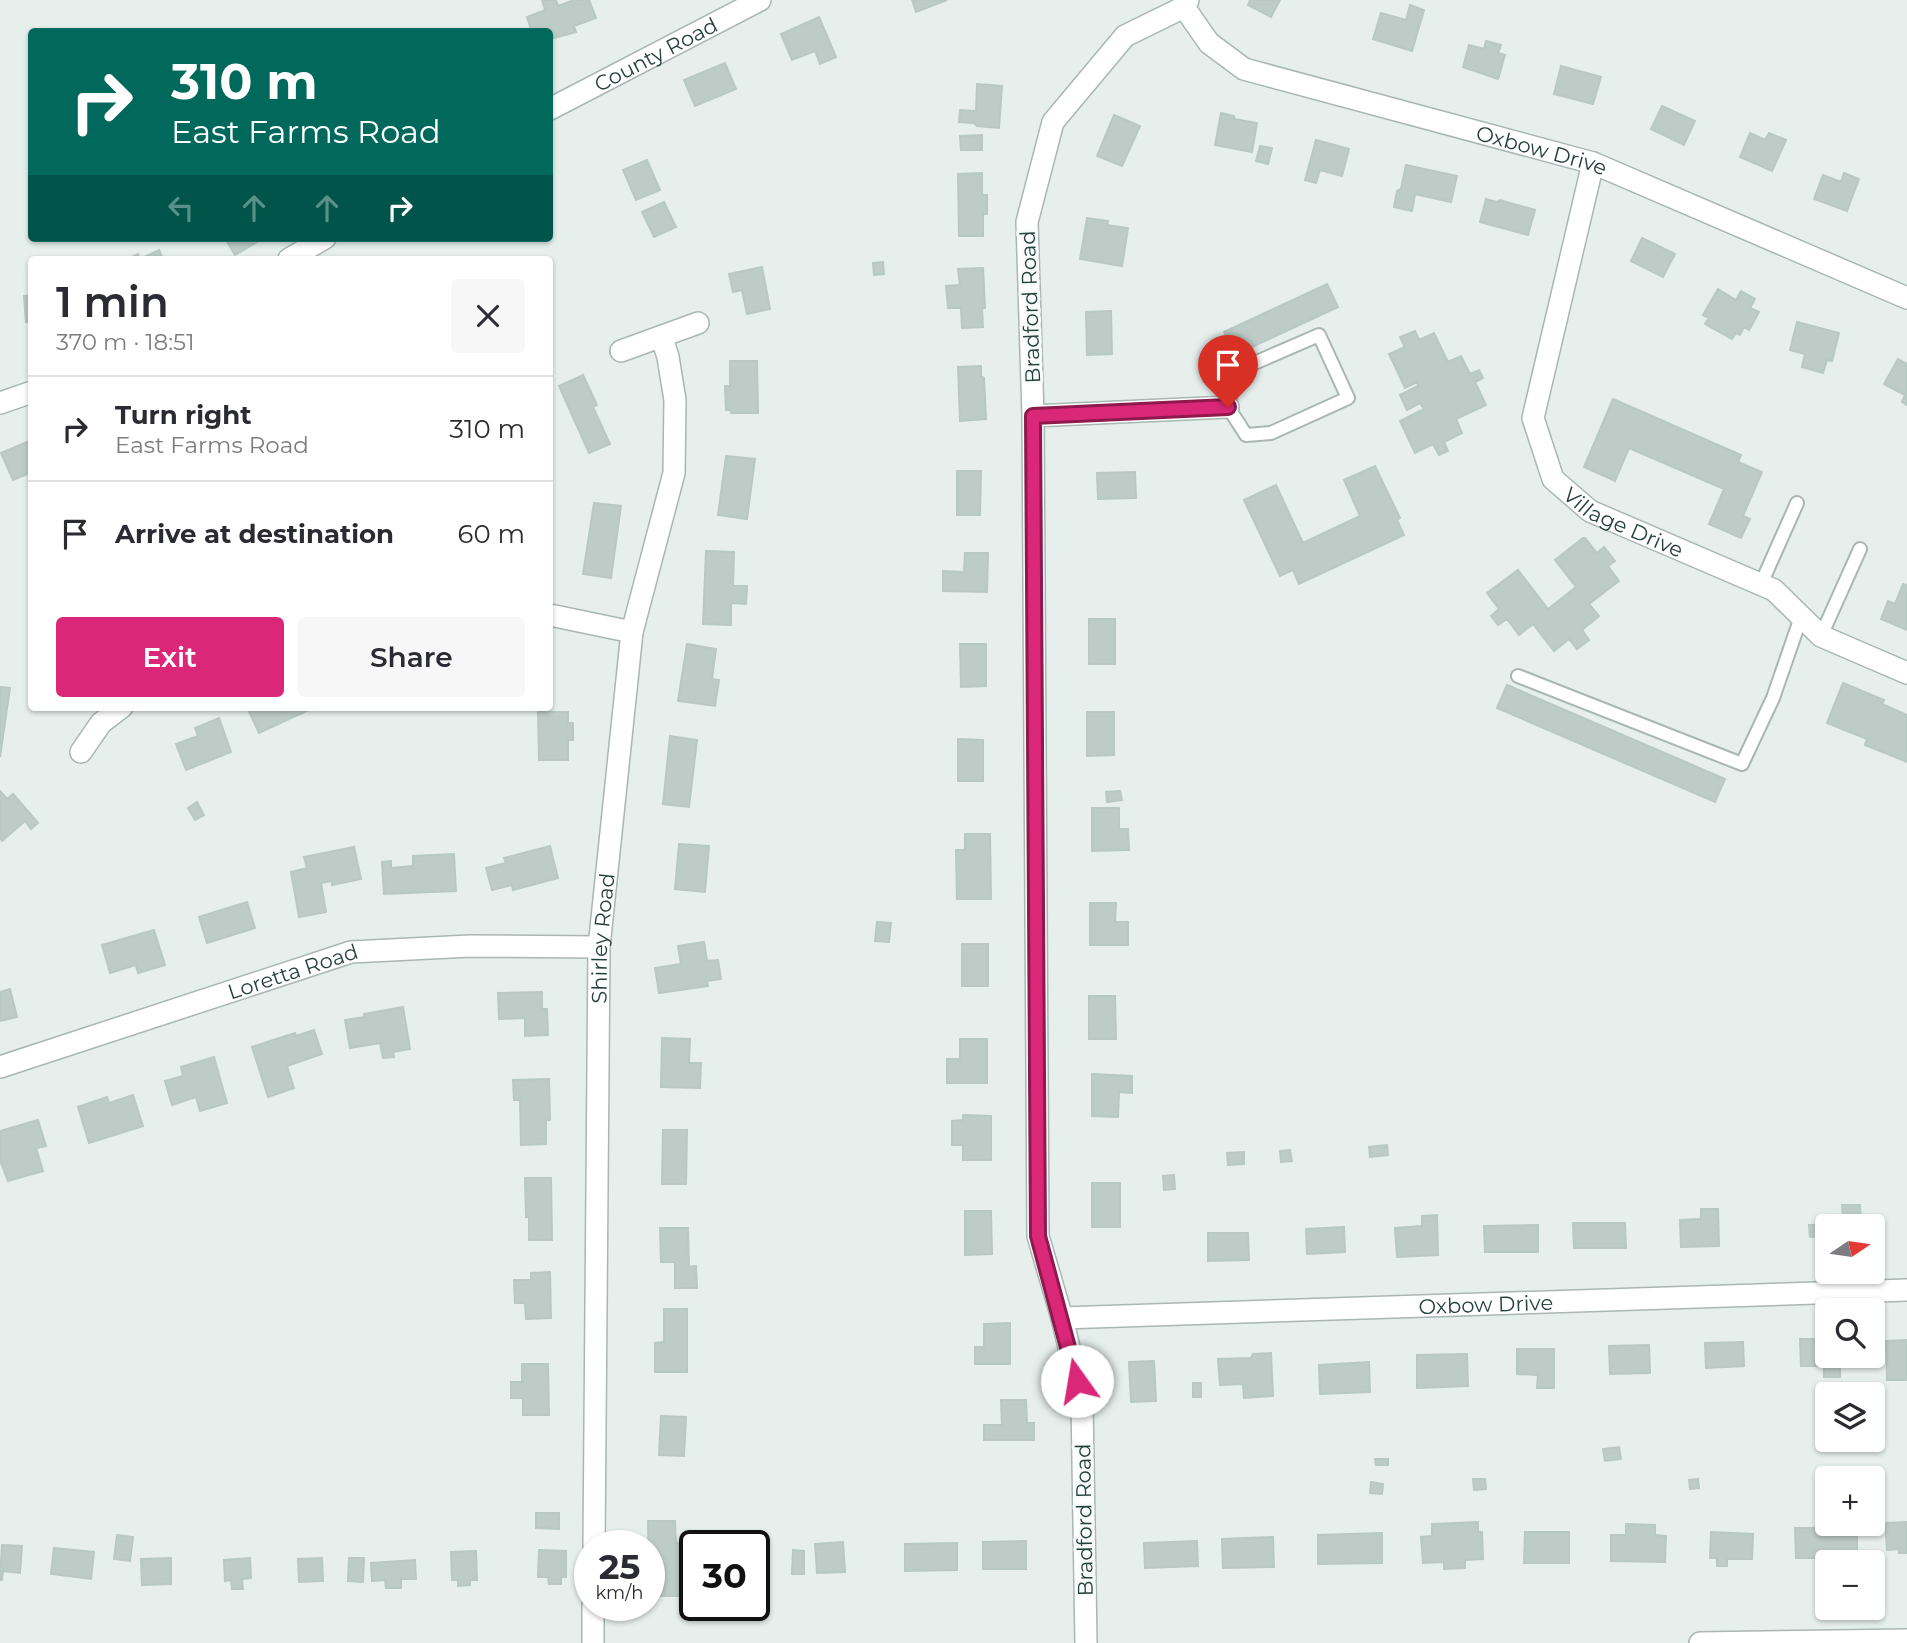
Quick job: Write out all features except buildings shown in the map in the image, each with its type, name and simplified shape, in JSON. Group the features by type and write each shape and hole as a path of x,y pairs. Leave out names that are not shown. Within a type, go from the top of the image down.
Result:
{"street":[{"name":"County Road","path":"553,107 760,0"},
{"name":"Oxbow Drive","path":"1186,4 1209,43 1244,69 1592,163 1907,298"},
{"name":"Bradford Road","path":"1086,1643 1082,1402 1062,1318 1038,1236 1033,416 1027,222 1053,121 1125,36 1186,4"},
{"name":"Village Drive","path":"1592,163 1534,418 1553,479 1590,511 1774,590 1821,636 1907,673"},
{"path":"294,256 318,242"},
{"path":"621,351 698,323"},
{"name":"Shirley Road","path":"594,1530 599,947 632,632 674,473 675,400 662,338"},
{"path":"0,403 28,392"},
{"path":"1033,416 1228,407"},
{"path":"553,616 632,632"},
{"path":"81,752 101,723 117,711"},
{"name":"Loretta Road","path":"0,1067 351,952 470,946 599,947"},
{"name":"Oxbow Drive","path":"1062,1318 1907,1290"},
{"path":"593,1621 593,1643"},
{"path":"1700,1643 1904,1641"}],"lane":[{"path":"1319,335 1348,398 1271,433 1246,435 1228,407 1236,371 1319,335"},
{"path":"1760,584 1797,503"},
{"path":"1821,636 1860,549"},
{"path":"1518,676 1742,764 1773,698 1801,617"}],"route":[{"path":"1077,1381 1038,1236 1033,416 1228,407"}]}
